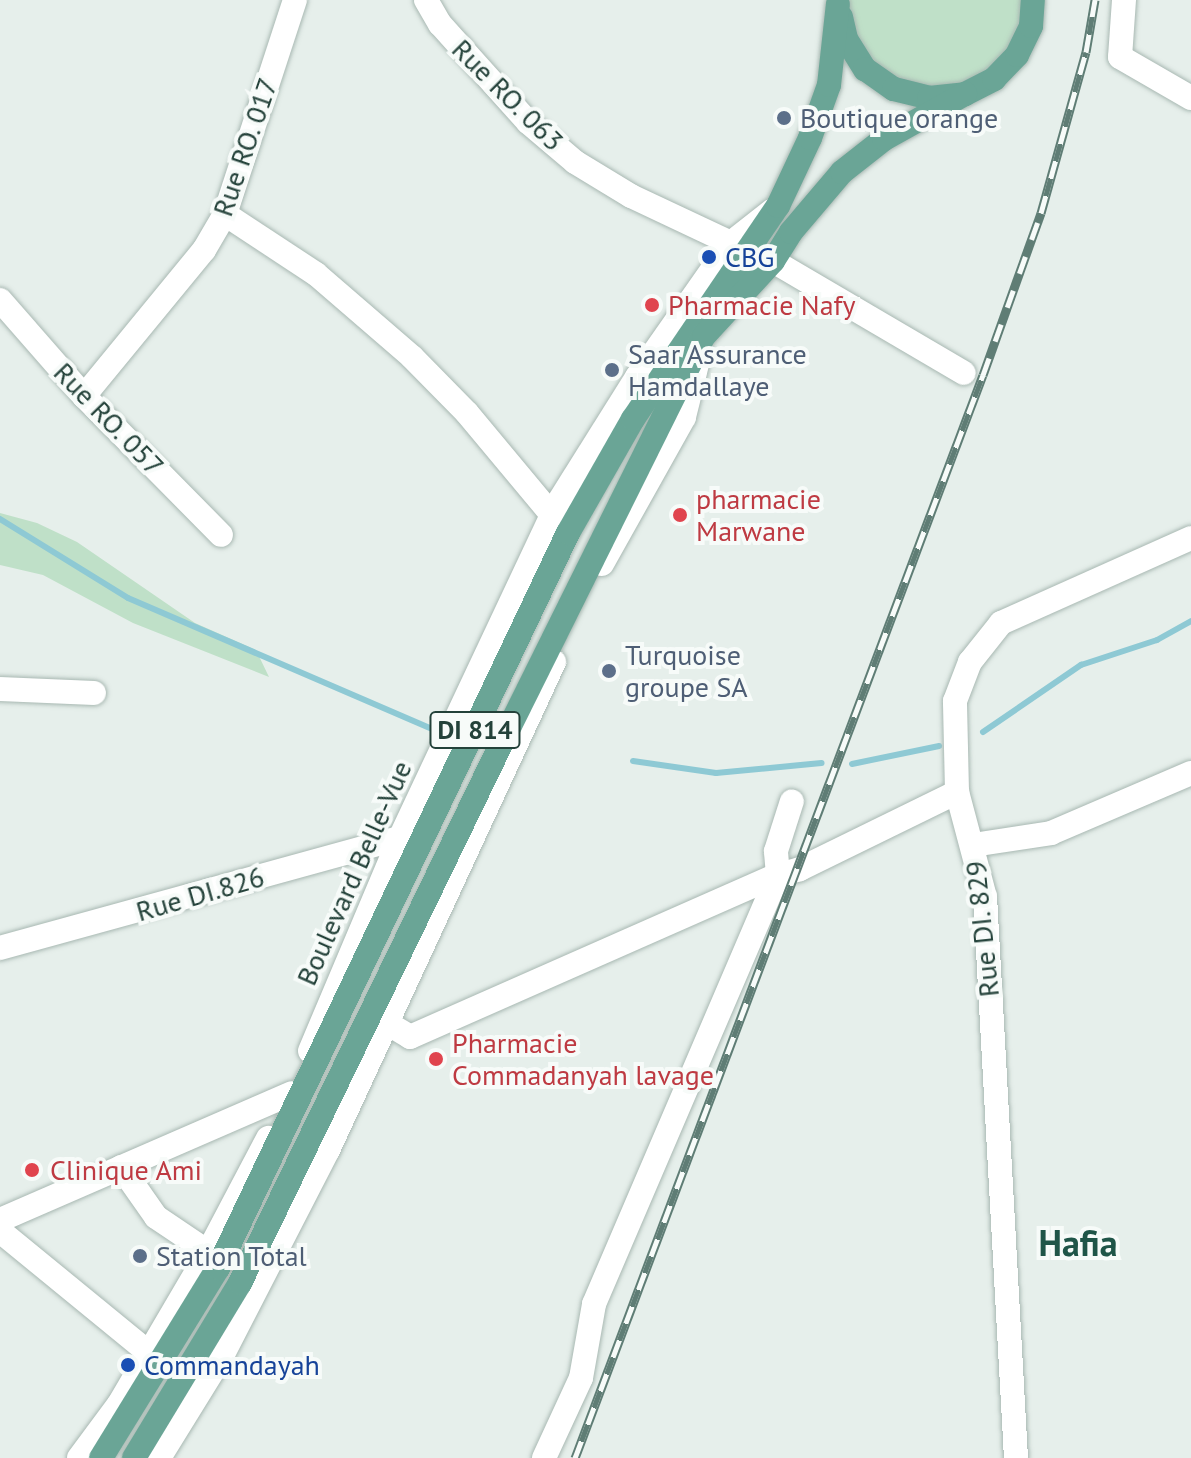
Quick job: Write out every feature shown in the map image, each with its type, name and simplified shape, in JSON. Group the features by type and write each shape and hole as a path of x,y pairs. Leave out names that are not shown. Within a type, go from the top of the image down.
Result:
{"main road":[{"path":"838,2 846,39 865,69 894,89 929,98 965,94 994,79 1017,55 1031,26 1033,0"},
{"name":"Boulevard Belle-Vue","path":"101,1458 218,1268 568,533 633,419 778,206 810,138 829,85 838,2"},
{"name":"DI 814","path":"134,1458 240,1283 507,732 704,336 773,261 791,232 842,172 884,139 965,94"}],"street":[{"name":"Rue RO. 017","path":"84,396 204,250 225,214 295,0"},
{"name":"Rue RO. 063","path":"426,0 440,24 528,122 575,162 631,196 731,243"},
{"path":"1124,0 1120,57 1191,98"},
{"name":"Boulevard Belle-Vue","path":"79,1458 119,1404 208,1252 292,1093 400,838 552,515 637,377 731,243 778,206"},
{"path":"225,214 316,274 412,357 467,413 552,515"},
{"path":"773,261 964,373"},
{"name":"Rue RO. 057","path":"0,300 84,396 221,535"},
{"path":"159,1458 222,1356 328,1150 586,592 684,417 704,336"},
{"name":"Rue DI. 829","path":"1016,1458 985,897 957,792 955,701 970,662 1001,623 1191,538"},
{"path":"0,689 94,693"},
{"path":"973,845 1051,833 1191,773"},
{"path":"387,1023 410,1037 778,875 800,869 957,792"},
{"path":"544,1458 581,1378 594,1304 778,875 776,851 792,801"},
{"name":"Rue DI.826","path":"0,948 400,838"},
{"path":"0,1220 292,1093"},
{"path":"121,1167 156,1217 208,1252"},
{"path":"0,1231 149,1353"}],"green space":[{"path":"846,0 1028,0 1022,30 983,77 938,90 893,79 859,47"},
{"path":"0,513 37,523 77,542 195,623 256,650 269,677 133,623 43,575 0,565"}],"waterway":[{"path":"0,519 128,598 434,730"},
{"path":"983,732 1081,665 1157,640 1191,621"},
{"path":"852,764 939,746"},
{"path":"633,761 716,773 822,763"}],"railway":[{"path":"575,1458 983,375 1041,213 1086,52 1095,0"}],"place":[{"name":"Boutique orange","path":"784,118"},
{"name":"CBG","path":"709,257"},
{"name":"Pharmacie Nafy","path":"652,305"},
{"name":"Saar Assurance Hamdallaye","path":"612,370"},
{"name":"pharmacie Marwane","path":"680,515"},
{"name":"Turquoise groupe SA","path":"609,671"},
{"name":"Pharmacie Commadanyah lavage","path":"436,1059"},
{"name":"Clinique Ami","path":"32,1170"},
{"name":"Station Total","path":"140,1256"},
{"name":"Commandayah","path":"128,1365"}],"district":[{"name":"Hafia","path":"1078,1243"}]}
